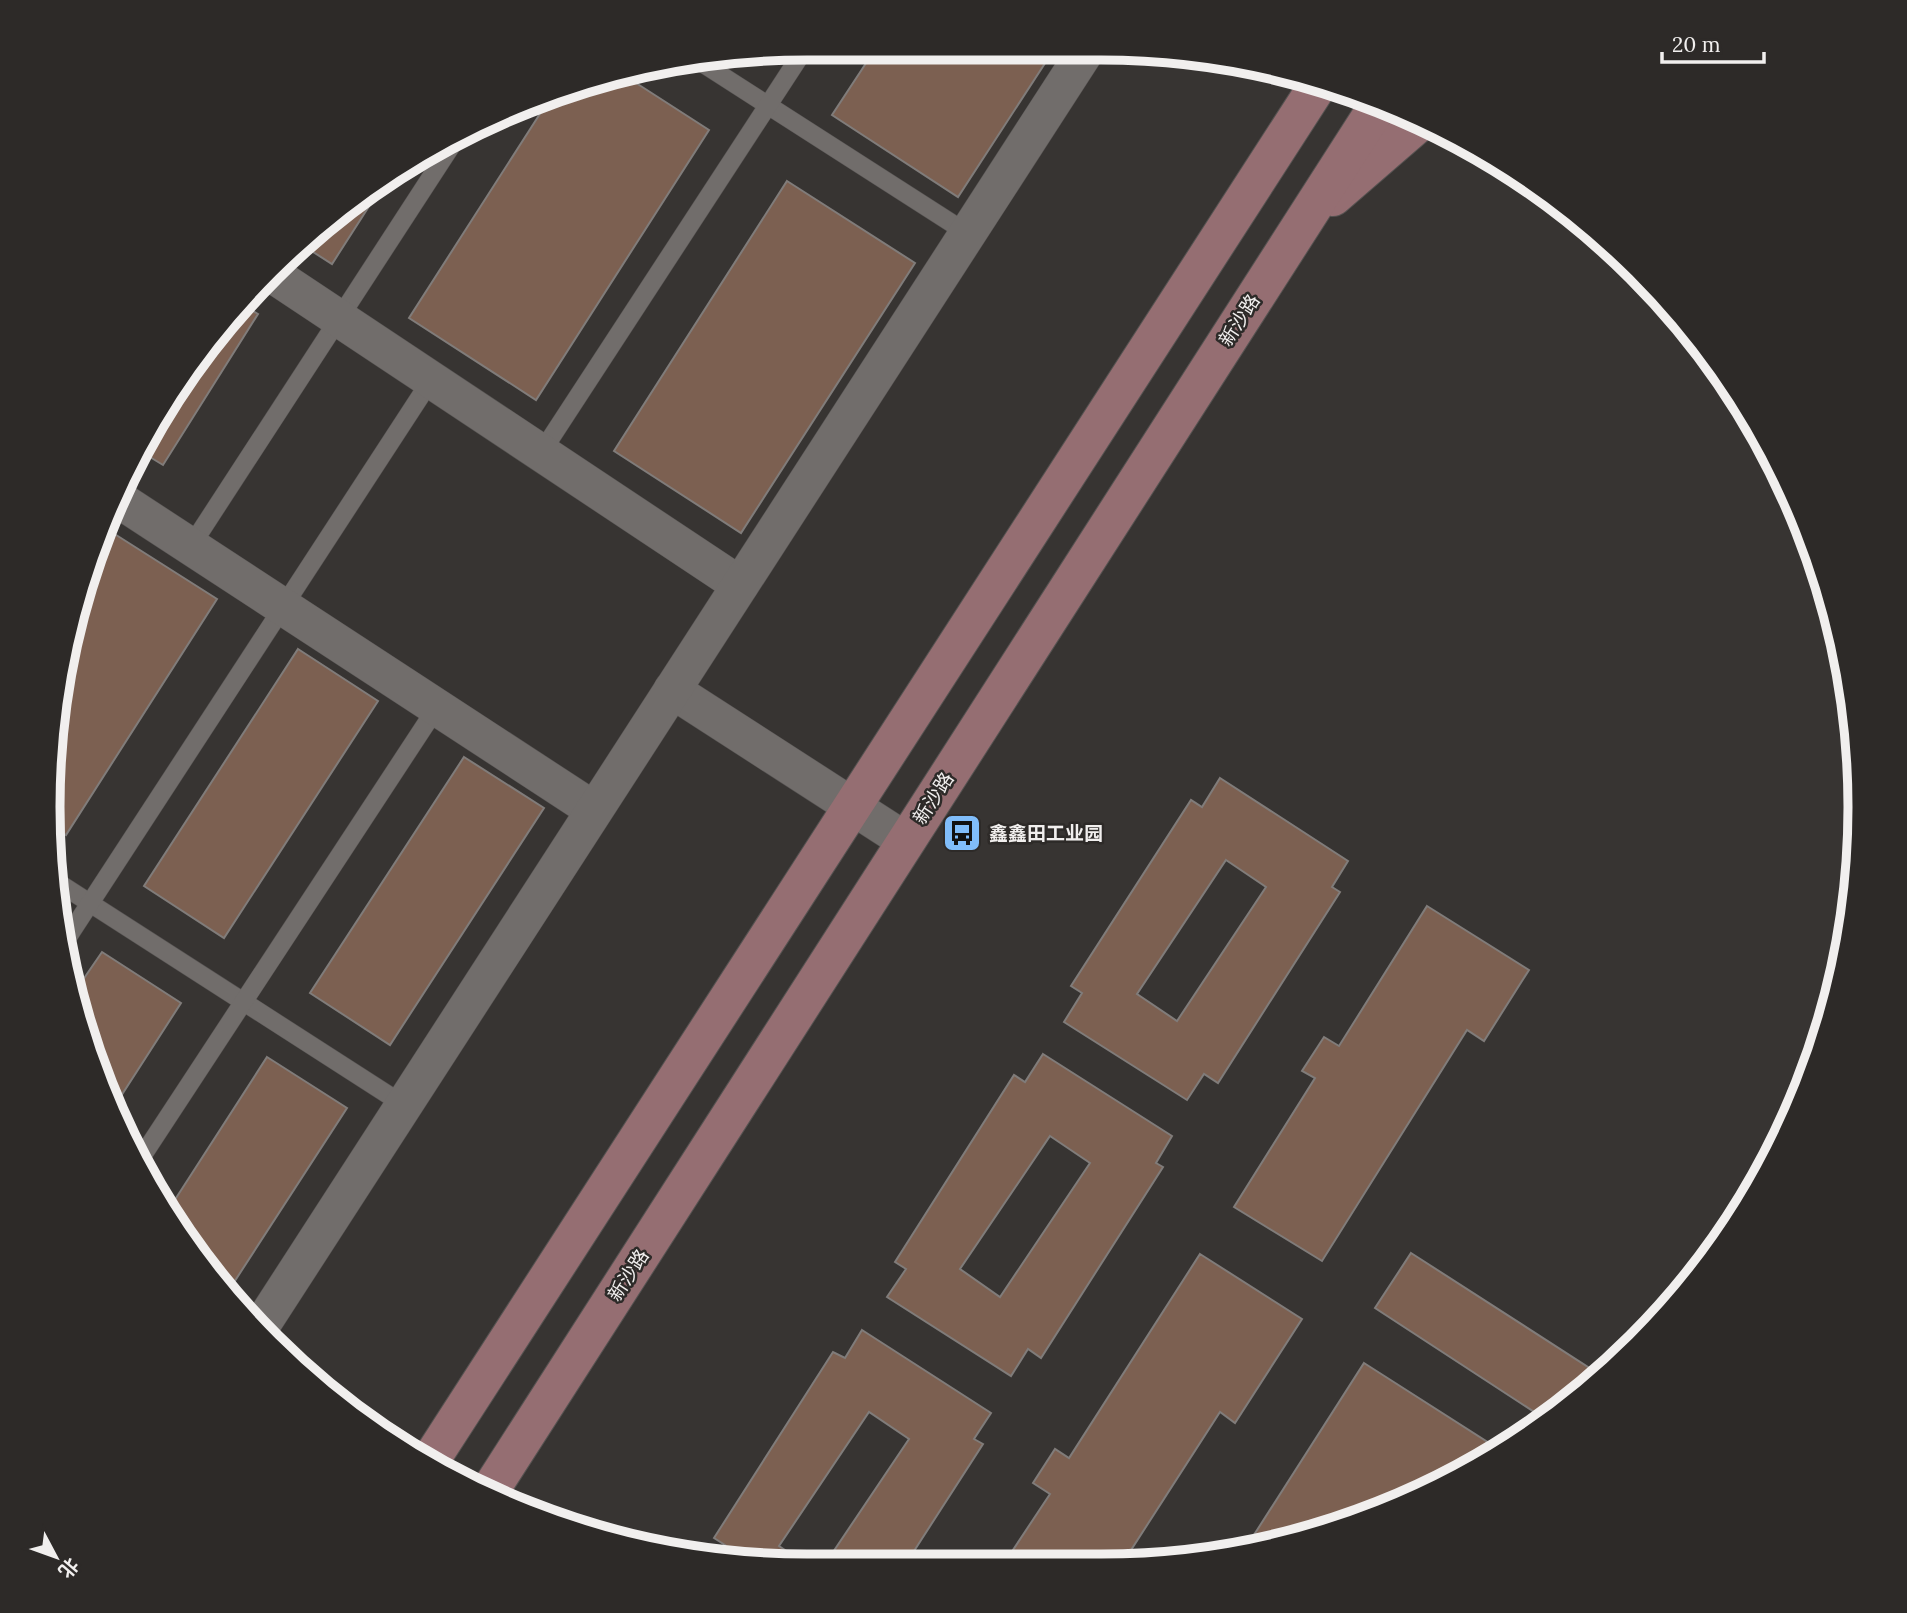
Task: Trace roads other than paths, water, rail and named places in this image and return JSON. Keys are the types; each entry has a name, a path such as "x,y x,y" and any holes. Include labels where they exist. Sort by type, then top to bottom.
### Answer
{"main road":[{"path":"435,1454 1314,91"},
{"name":"新沙路","path":"494,1484 1374,112"},
{"path":"1300,226 1412,128"}],"street":[{"path":"265,1320 1079,60"},
{"path":"278,278 740,585"},
{"path":"124,503 594,810"},
{"path":"672,690 906,841"}],"lane":[{"path":"541,453 797,60"},
{"path":"707,66 967,233"},
{"path":"191,546 447,153"},
{"path":"71,933 431,380"},
{"path":"145,1152 437,707"},
{"path":"64,887 404,1105"}],"place":[{"name":"鑫鑫田工业园","path":"962,833"}]}
